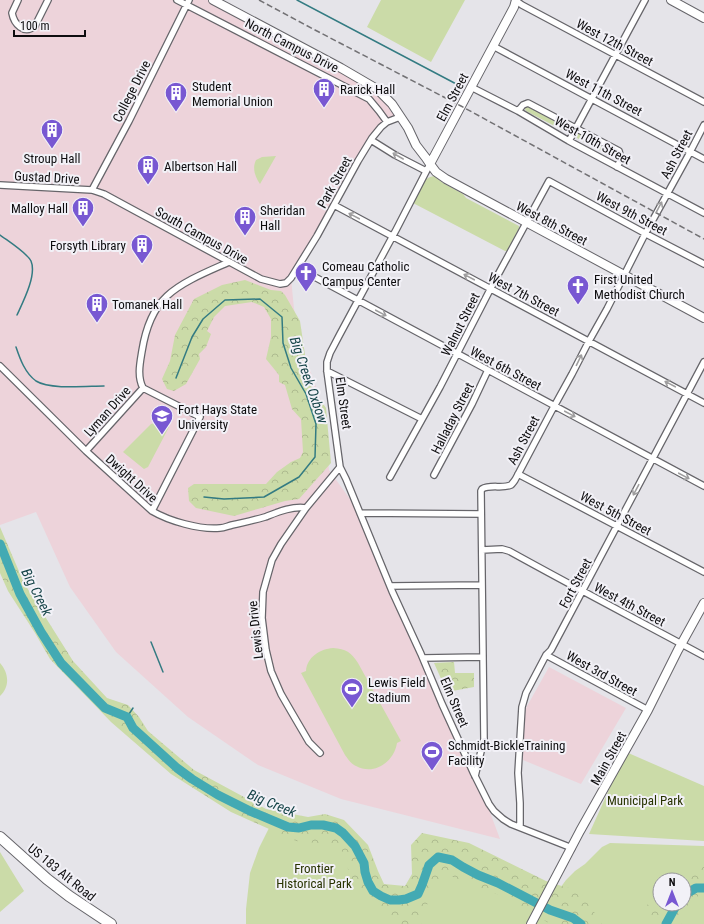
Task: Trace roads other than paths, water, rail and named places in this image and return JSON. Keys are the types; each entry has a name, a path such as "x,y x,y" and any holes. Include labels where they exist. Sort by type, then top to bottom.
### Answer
{"highway":[{"name":"US 183 Alt Road","path":"0,837 47,879 69,896 111,924"}],"main road":[{"name":"North Campus Drive","path":"213,0 341,68 377,89 392,104 408,128"},
{"name":"Elm Street","path":"428,168 514,7 516,0"},
{"path":"671,0 704,18"},
{"name":"West 8th Street","path":"408,128 416,145 426,158 428,168 526,223 704,318"},
{"name":"Main Street","path":"531,924 648,710 704,603"}],"street":[{"path":"18,0 12,15 14,20 22,29 28,30 34,26 48,0"},
{"name":"North Campus Drive","path":"177,0 187,2 369,99 387,122"},
{"name":"West 12th Street","path":"516,0 704,102"},
{"path":"569,140 645,0"},
{"name":"College Drive","path":"92,190 129,121 187,2"},
{"name":"West 11th Street","path":"493,46 704,159"},
{"name":"West 10th Street","path":"471,87 518,111 617,167 704,213"},
{"path":"518,111 523,105 528,103 619,151 621,159 617,167"},
{"name":"Park Street","path":"298,268 371,140 387,122 400,117"},
{"name":"Ash Street","path":"475,776 484,738 481,491 485,487 505,486 516,480 554,406 607,309 645,233 704,125"},
{"path":"371,140 395,155 428,168"},
{"name":"Elm Street","path":"428,168 330,353 327,362 340,467 390,586 487,801 494,811 511,824 572,848"},
{"name":"Walnut Street","path":"390,477 549,181"},
{"name":"West 9th Street","path":"549,181 704,264"},
{"name":"Gustad Drive","path":"0,185 92,190"},
{"name":"South Campus Drive","path":"92,190 104,194 261,279 280,284 286,283 298,268"},
{"name":"West 7th Street","path":"334,204 704,403"},
{"name":"Lyman Drive","path":"86,451 143,388 141,383 140,367 143,345 146,331 158,306 167,296 187,282 229,262"},
{"name":"West 6th Street","path":"298,268 704,486"},
{"name":"Fort Street","path":"520,827 518,773 522,707 526,692 546,655 551,650 704,362"},
{"name":"Dwight Drive","path":"0,366 86,451 152,511 161,516 187,525 220,528 251,521 288,509 300,507 306,508"},
{"name":"Halladay Street","path":"434,476 488,370"},
{"path":"327,371 422,419"},
{"path":"143,388 200,417 152,511"},
{"name":"Lewis Drive","path":"320,753 309,742 281,694 271,671 266,650 262,615 263,592 272,560 281,544 306,508 340,467"},
{"name":"West 5th Street","path":"518,474 704,572"},
{"path":"360,513 481,514"},
{"name":"West 4th Street","path":"482,550 502,549 509,551 582,592 704,656"},
{"path":"390,586 482,585"},
{"name":"West 3rd Street","path":"546,655 648,710"},
{"path":"423,658 482,657"}],"waterway":[{"path":"297,0 462,87"},
{"path":"0,235 26,254 31,261 31,281 17,315"},
{"name":"Big Creek Oxbow","path":"176,378 192,337 203,319 225,300 260,299 282,317 283,343 291,368 306,394 316,424 315,457 299,477 264,497 224,499 204,497"},
{"path":"16,347 26,370 32,378 42,384 59,387 104,386"},
{"name":"Big Creek","path":"0,544 20,594 41,632 61,663 105,708 127,717 133,728 177,768 192,779 218,795 250,811 288,827 299,828 311,825 323,825 336,828 355,846 364,863 368,882 373,891 390,900 406,899 418,894 429,865 438,857 452,860 478,875 498,883 550,910 573,918 581,924"},
{"path":"151,642 163,672"},
{"path":"127,717 133,708"},
{"name":"Big Creek","path":"692,890 696,888 704,888"},
{"name":"Big Creek","path":"666,924 673,912"}],"railway":[{"path":"259,0 461,106 704,239"}],"place":[{"name":"Rarick Hall","path":"324,108"},
{"name":"Student Memorial Union","path":"176,112"},
{"name":"Stroup Hall","path":"52,150"},
{"name":"Albertson Hall","path":"148,186"},
{"name":"Malloy Hall","path":"83,228"},
{"name":"Sheridan Hall","path":"245,236"},
{"name":"Forsyth Library","path":"142,264"},
{"name":"Comeau Catholic Campus Center","path":"306,292"},
{"name":"First United Methodist Church","path":"578,306"},
{"name":"Tomanek Hall","path":"97,324"},
{"name":"Fort Hays State University","path":"162,436"},
{"name":"Lewis Field Stadium","path":"352,708"},
{"name":"Schmidt-BickleTraining Facility","path":"432,772"}],"park label":[{"name":"Municipal Park","path":"645,800"},
{"name":"Frontier Historical Park","path":"314,876"}]}
